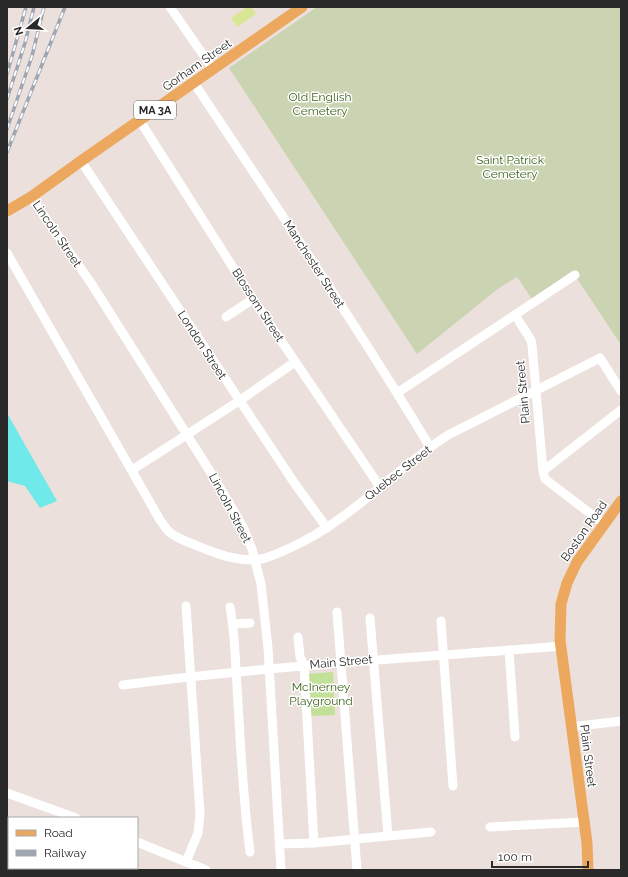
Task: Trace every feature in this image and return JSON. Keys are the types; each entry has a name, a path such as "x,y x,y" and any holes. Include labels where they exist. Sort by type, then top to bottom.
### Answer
{"main road":[{"name":"Gorham Street","path":"7,211 31,197 302,7"},
{"name":"Boston Road","path":"561,646 561,604 567,583 577,562 621,501"},
{"name":"Plain Street","path":"561,646 587,842 588,870"}],"street":[{"path":"170,7 213,69"},
{"name":"Manchester Street","path":"194,83 324,278 430,447"},
{"name":"Blossom Street","path":"140,121 253,299 380,487"},
{"name":"London Street","path":"81,161 295,484 327,528"},
{"name":"Lincoln Street","path":"31,197 91,283 188,435 235,513 252,549 259,576 268,648 281,870"},
{"name":"Quebec Street","path":"7,253 160,520 171,534 194,545 226,557 241,560 268,557 310,538 327,528 430,447 472,422 537,391 600,358 621,391"},
{"path":"397,393 575,275"},
{"path":"226,317 253,299"},
{"name":"Plain Street","path":"515,315 531,340 537,391 543,471"},
{"path":"132,470 240,401 295,362"},
{"path":"604,524 546,480 543,471 621,410"},
{"path":"186,606 200,814 198,834 186,862"},
{"path":"230,607 233,624 240,712 244,812 250,852"},
{"path":"337,612 357,870"},
{"path":"370,618 372,660 388,836"},
{"path":"441,621 453,786"},
{"path":"233,624 250,623"},
{"path":"298,637 300,657 304,665 314,843"},
{"name":"Main Street","path":"123,684 269,668 561,646"},
{"path":"509,650 515,737"},
{"path":"571,727 621,721"},
{"path":"7,793 73,817"},
{"path":"490,827 584,822"},
{"path":"279,844 314,843 431,832"},
{"path":"138,842 206,870"}],"green space":[{"path":"247,7 251,7 256,14 237,27 231,18"},
{"name":"Saint Patrick Cemetery","path":"317,7 621,7 621,345 572,271 532,299 517,277 499,288 417,354 229,68"},
{"name":"McInerney Playground","path":"333,672 335,715 309,716 307,674"}],"water":[{"path":"7,413 57,501 40,508 25,486 7,481"}],"railway":[{"path":"7,74 26,7"},
{"path":"7,99 25,43 34,7"},
{"path":"7,129 32,56 44,7"},
{"path":"7,152 65,7"}],"park label":[{"name":"Old English Cemetery","path":"320,104"}]}
